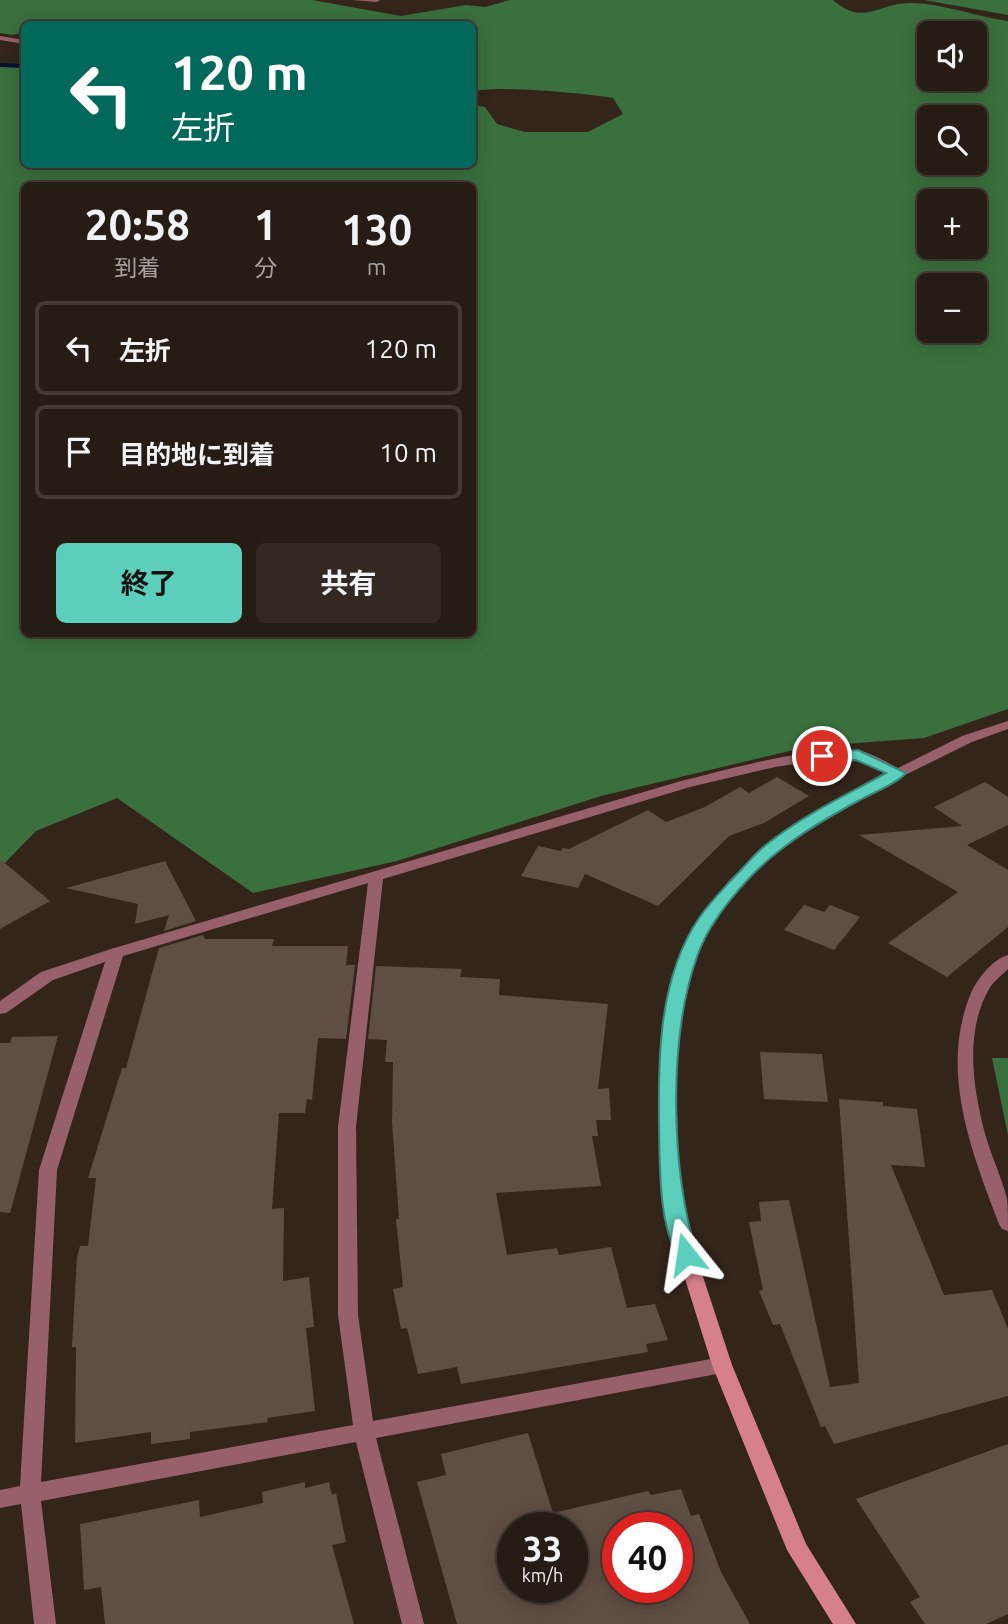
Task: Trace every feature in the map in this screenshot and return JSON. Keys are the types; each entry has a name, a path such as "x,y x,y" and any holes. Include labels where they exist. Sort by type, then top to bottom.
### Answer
{"street":[{"path":"355,0 377,0"},
{"path":"0,38 21,42"},
{"path":"845,1624 798,1550 722,1365 679,1231 670,1166 667,1061 678,994 689,954 705,921 772,848 822,814 898,773 967,739 1008,725"},
{"path":"0,1009 47,976 229,917 376,878 608,805 775,763 858,755 898,773"},
{"path":"376,878 347,1127 348,1315 365,1432 413,1624"},
{"path":"45,1624 30,1494 48,1170 117,953"},
{"path":"1008,960 983,986 969,1019 964,1063 987,1169 1008,1224"},
{"path":"0,1499 722,1365"}],"green space":[{"path":"0,0 312,0 401,16 466,5 485,7 510,0 833,0 853,12 871,12 910,3 1008,21 1008,709 924,738 806,747 601,796 397,861 253,893 117,798 36,831 0,868 0,65 21,66 21,168 476,168 476,106 485,107 497,124 525,132 588,132 623,114 613,98 519,89 476,91 476,21 21,21 21,33 12,35 0,33"},
{"path":"924,0 1008,0 1008,15"},
{"path":"992,1058 1008,1058 1008,1135"}],"building":[{"path":"777,777 809,796 764,823 729,836 658,906 585,874 578,888 521,876 538,846 561,851 563,848 569,849 648,810 666,822 705,807 740,787 749,793"},
{"path":"985,782 1008,797 1008,825 967,845 1008,870 1008,927 947,977 888,943 958,892 859,835 962,826 934,807"},
{"path":"0,859 50,901 0,929"},
{"path":"165,861 196,921 164,931 169,915 135,924 138,904 66,888"},
{"path":"804,905 824,912 830,905 860,917 834,950 784,930"},
{"path":"203,935 205,939 274,939 272,946 348,946 346,965 355,965 346,1039 318,1038 312,1100 307,1099 305,1113 279,1113 272,1209 284,1208 283,1281 309,1277 314,1327 306,1328 315,1411 267,1418 268,1422 190,1432 190,1439 151,1444 151,1432 75,1443 76,1347 72,1347 77,1257 80,1246 88,1246 96,1178 88,1178 122,1068 126,1068 159,948"},
{"path":"376,966 462,969 460,977 500,979 499,995 608,1004 598,1089 609,1088 611,1120 596,1120 598,1136 592,1136 601,1186 496,1193 507,1255 557,1248 559,1255 611,1247 627,1308 655,1304 668,1340 646,1344 648,1352 461,1384 457,1367 418,1374 407,1328 401,1329 393,1289 403,1287 396,1219 399,1219 392,1122 393,1062 385,1062 387,1040 368,1039"},
{"path":"58,1036 10,1213 0,1212 0,1043 10,1043 12,1037"},
{"path":"760,1052 822,1054 828,1102 764,1099"},
{"path":"839,1099 883,1102 883,1106 917,1109 925,1167 891,1165 944,1295 992,1290 1008,1329 1008,1396 834,1444 825,1426 821,1427 780,1324 773,1325 759,1291 763,1290 749,1222 761,1221 759,1202 789,1200 830,1387 859,1383"},
{"path":"528,1433 553,1512 497,1512 497,1603 588,1603 588,1512 557,1512 648,1491 651,1495 681,1489 690,1512 602,1512 602,1603 693,1603 693,1516 699,1514 721,1572 750,1624 457,1624 417,1482 446,1475 441,1454"},
{"path":"1008,1444 1008,1614 986,1624 925,1624 910,1602 920,1597 856,1499"},
{"path":"305,1482 305,1488 329,1482 332,1495 336,1493 346,1542 332,1545 354,1624 105,1624 101,1587 84,1590 80,1524 199,1500 200,1517 263,1503 262,1492"}],"waterway":[{"path":"0,65 21,66"}],"route":[{"path":"686,1254 679,1231 670,1166 667,1061 678,994 689,954 705,921 734,884 772,848 822,814 898,773 858,755 822,756"}]}
